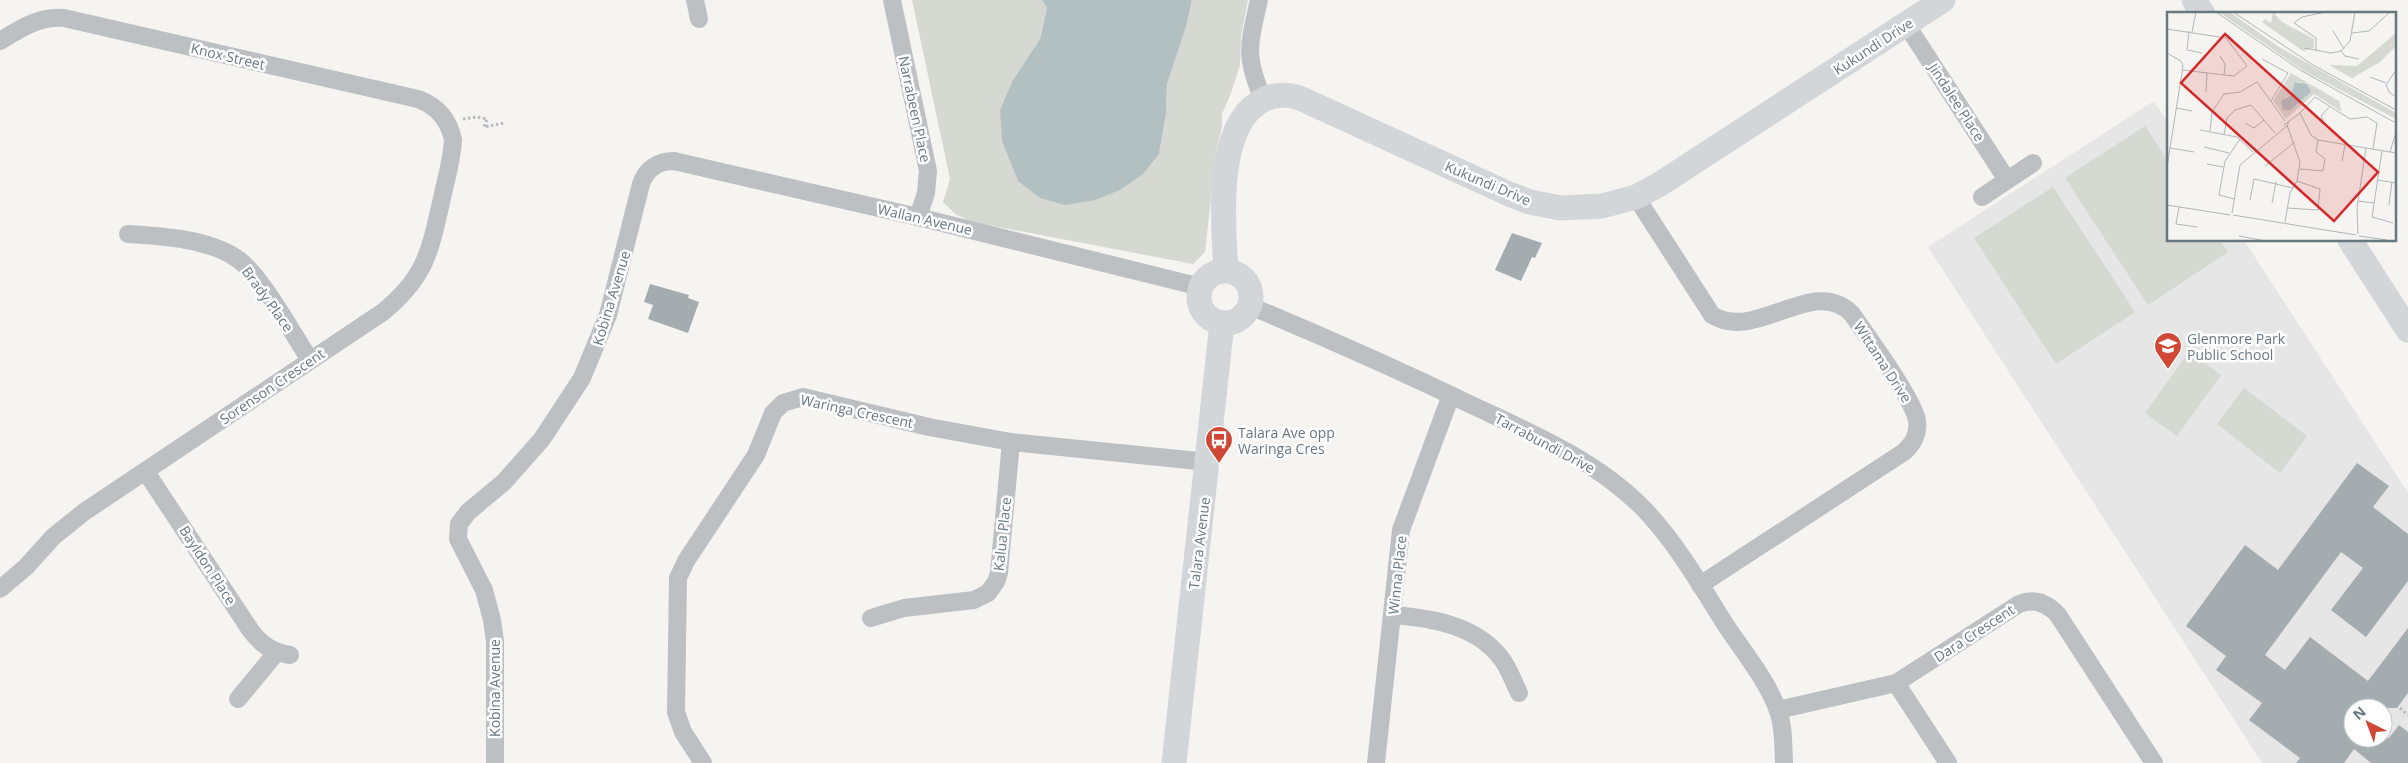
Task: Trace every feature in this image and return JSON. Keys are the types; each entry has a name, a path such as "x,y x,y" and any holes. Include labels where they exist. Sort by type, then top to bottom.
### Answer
{"street":[{"path":"695,0 699,19"},
{"name":"Narrabeen Place","path":"892,0 928,172 926,193 918,217"},
{"path":"1226,270 1223,202 1232,141 1240,119 1263,99 1251,68 1249,53 1259,0"},
{"name":"Kukundi Drive","path":"1263,99 1286,95 1302,99 1530,202 1560,208 1589,207 1617,203 1636,197 1688,167 1943,0"},
{"path":"2194,0 2202,12"},
{"name":"Knox Street","path":"0,41 34,21 64,18 418,99 435,107 449,126"},
{"name":"Jindalee Place","path":"1906,24 2008,180"},
{"name":"Sorenson Crescent","path":"0,590 26,567 63,528 84,512 383,312 403,295 417,277 430,250 453,150 453,140 449,126"},
{"name":"Wallan Avenue","path":"649,169 662,162 674,161 918,217 1201,287"},
{"path":"1982,197 2033,164"},
{"name":"Kobina Avenue","path":"495,763 495,641 492,620 481,584 458,539 459,524 468,512 504,482 542,439 582,378 606,322 641,184 649,169"},
{"name":"Wittama Drive","path":"1636,197 1712,315 1719,320 1736,323 1818,301 1840,304 1852,314 1912,404 1918,422 1915,437 1904,452 1700,585"},
{"name":"Brady Place","path":"128,234 164,236 210,246 239,260 254,274 310,360"},
{"path":"2351,241 2408,330"},
{"path":"1226,270 1234,272 1248,282 1251,290 1250,306 1239,319 1222,323 1208,316 1203,310 1200,303 1201,287 1211,274 1226,270"},
{"name":"Tarrabundi Drive","path":"1250,306 1451,395 1547,441 1610,480 1653,519 1700,585 1778,710 1784,763"},
{"name":"Talara Avenue","path":"1174,763 1222,323"},
{"name":"Winna Place","path":"1376,763 1403,524 1451,395"},
{"name":"Waringa Crescent","path":"703,763 683,732 676,712 678,578 686,561 756,455 770,420 778,406 790,400 803,397 929,427 1010,442 1208,462"},
{"name":"Kalua Place","path":"871,618 904,608 974,600 992,588 999,573 1010,442"},
{"name":"Bayldon Place","path":"146,472 250,630 260,643 283,654 238,699"},
{"name":"Dara Crescent","path":"1778,710 1896,683 2018,604 2025,602 2041,603 2058,615 2154,763"},
{"path":"1393,615 1439,621 1466,631 1486,643 1505,663 1519,693"},
{"path":"1896,683 1944,762"}],"path":[{"path":"449,126 468,117 487,119 484,127 504,123"},
{"path":"2400,708 2408,715"}],"shaded area":[{"path":"912,0 1042,0 1047,8 1040,39 1013,80 1159,154 1166,114 1167,84 1186,27 1192,0 1248,0 1241,36 1240,65 1222,114 1222,127 1216,153 1205,252 1193,264 972,222 955,214 943,202 950,179"},
{"path":"1042,0 1192,0 1186,27 1167,84 1166,114 1159,154 1143,174 1120,190 1095,200 1065,205 1040,198 1018,181 1002,141 1000,110 1013,80 1040,39 1047,8"},
{"name":"Glenmore Park Public School","path":"2154,101 2167,121 2167,241 2245,241 2408,493 2408,763 2262,763 1928,247"},
{"path":"2145,126 2167,159 2167,241 2221,241 2228,252 2148,305 2065,178"},
{"path":"2053,187 2135,312 2056,364 1974,238"},
{"path":"2189,352 2221,375 2177,436 2145,413"},
{"path":"2244,388 2307,436 2280,473 2217,424"}],"building":[{"path":"1512,233 1542,243 1535,258 1532,257 1521,281 1495,270"},
{"path":"650,284 689,295 688,298 699,302 688,333 648,319 653,305 644,302"},
{"path":"2357,463 2389,486 2373,507 2408,534 2408,581 2366,637 2331,610 2363,568 2341,552 2265,655 2285,670 2310,637 2368,681 2408,628 2408,693 2397,708 2393,708 2393,698 2343,698 2343,748 2393,748 2393,733 2399,725 2408,732 2408,763 2371,763 2354,749 2344,763 2296,763 2300,758 2249,720 2262,703 2216,670 2226,656 2186,626 2245,545 2278,570"}],"place":[{"name":"Glenmore Park Public School","path":"2168,370"},
{"name":"Talara Ave opp Waringa Cres","path":"1219,464"}]}
